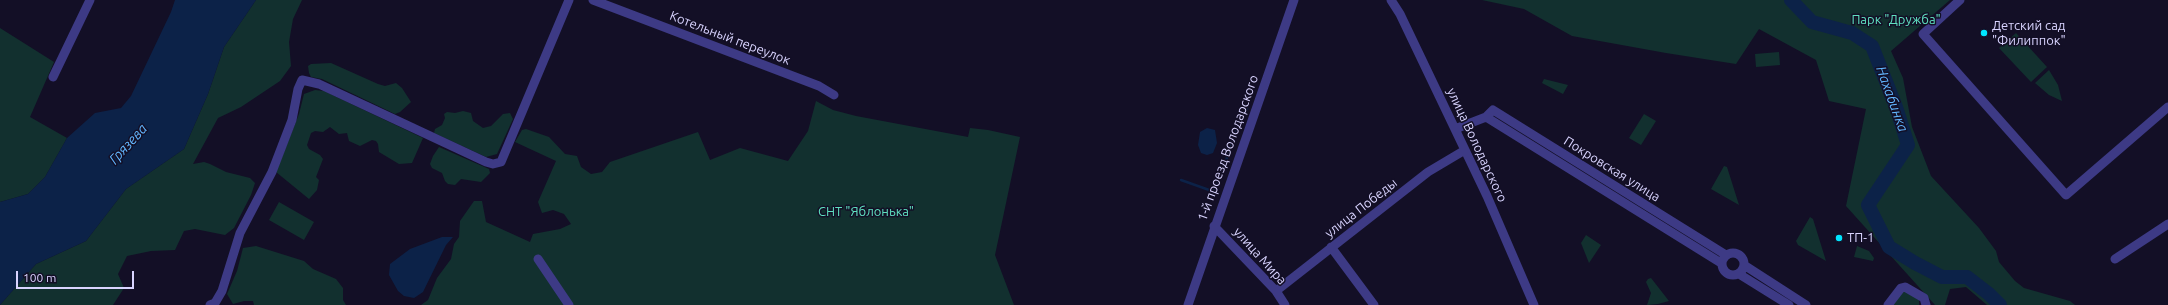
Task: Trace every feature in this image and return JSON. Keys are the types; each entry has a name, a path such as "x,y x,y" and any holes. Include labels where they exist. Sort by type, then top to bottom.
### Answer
{"street":[{"path":"53,77 90,0"},
{"path":"210,305 215,303 222,291 240,233 272,172 292,120 298,88 302,80 319,84 486,162 493,164 501,162 569,0"},
{"name":"Котельный переулок","path":"593,0 819,86 834,96"},
{"name":"1-й проезд Володарского","path":"1188,305 1214,226 1294,0"},
{"name":"улица Володарского","path":"1390,0 1400,14 1465,150 1519,266 1534,305"},
{"path":"1960,0 1923,34 2066,195 2168,107"},
{"name":"Покровская улица","path":"1455,129 1486,117 1493,110 1723,259"},
{"name":"Покровская улица","path":"1486,117 1723,259"},
{"name":"улица Победы","path":"1276,291 1428,172 1465,150"},
{"path":"2115,259 2168,224"},
{"name":"улица Мира","path":"1214,226 1276,291 1285,305"},
{"path":"1331,247 1374,305"},
{"name":"Покровская улица","path":"1723,259 1730,253 1738,254 1744,261 1744,265 1806,305"},
{"path":"538,259 569,305"},
{"name":"Покровская улица","path":"1723,259 1724,271 1727,274 1739,274 1789,305"},
{"path":"1739,274 1744,265"},
{"path":"1888,305 1901,288 1905,287 1924,298 1926,305"}],"green space":[{"path":"256,0 302,0 293,19 289,42 291,66 280,81 241,107 218,118 193,164 204,162 226,172 250,178 255,183 251,195 234,228 225,235 195,229 184,231 175,250 151,251 127,256 118,274 124,288 113,305 0,305 36,264 86,241 126,189 184,149 208,94 224,47"},
{"name":"Парк \"Дружба\"","path":"1482,0 1950,0 1891,51 1903,78 1912,127 1931,176 1979,228 1996,251 1999,262 2015,281 2024,288 2070,301 2075,305 1987,305 1966,287 1950,289 1945,305 1935,305 1846,206 1866,109 1829,101 1816,60 1759,29 1736,64 1572,36 1524,9"},
{"path":"0,28 54,62 30,117 67,138 45,177 28,194 0,202"},
{"path":"2016,33 2047,67 2031,82 1999,48"},
{"path":"1779,52 1780,65 1756,67 1755,54"},
{"path":"331,63 378,84 385,86 396,83 402,88 411,102 400,112 395,114 322,79 311,77 308,66 311,64"},
{"path":"2049,70 2058,85 2062,101 2049,95 2035,83"},
{"path":"1544,79 1568,85 1563,94 1542,83"},
{"path":"315,90 324,91 423,138 412,163 399,164 379,152 376,141 372,140 360,146 349,141 347,133 339,134 330,127 323,132 315,131 311,133 307,145 309,149 320,155 323,159 316,177 319,180 317,190 309,199 276,172 299,114 304,94"},
{"name":"СНТ \"Яблонька\"","path":"816,101 833,110 856,116 968,137 970,128 988,130 1020,137 995,255 1014,305 421,305 428,300 437,278 451,259 454,244 459,237 460,221 474,201 482,201 486,222 530,242 533,234 560,229 571,224 564,214 553,210 542,213 538,202 556,161 515,142 522,130 526,129 549,137 565,154 577,156 581,167 591,174 602,172 610,162 698,132 710,160 740,148 788,161 808,131"},
{"path":"463,111 471,113 473,121 483,128 491,126 503,114 510,113 513,119 497,154 486,157 434,133 435,129 442,125 445,118 444,114 447,112 455,113"},
{"path":"1644,114 1656,121 1641,145 1629,138"},
{"path":"439,147 489,169 490,173 481,182 461,179 455,185 448,184 442,173 432,168 430,164"},
{"path":"1724,166 1727,167 1739,205 1711,189"},
{"path":"279,202 314,222 304,240 269,220"},
{"path":"1810,217 1813,219 1826,261 1798,245 1796,241"},
{"path":"1586,235 1601,245 1589,263 1581,243"},
{"path":"256,246 304,261 313,269 336,279 343,288 343,300 346,305 254,305 253,301 244,301 233,304 227,294 237,271 243,248"},
{"path":"1857,246 1869,251 1874,258 1873,261 1854,257"},
{"path":"1651,278 1669,301 1647,305 1651,293 1646,282"},
{"path":"1908,290 1919,300 1919,305 1890,305 1900,292"}],"water":[{"name":"Грязева","path":"175,0 256,0 224,47 208,94 184,149 126,189 86,241 36,264 0,305 0,202 28,194 45,177 67,138 95,113 121,108 131,96 171,12"},
{"path":"1207,128 1215,130 1217,143 1213,153 1207,155 1201,153 1198,145 1200,132"},
{"path":"442,237 453,237 446,245 423,292 414,298 404,296 398,291 389,275 390,264 410,249"}],"waterway":[{"name":"Нахабинка","path":"1791,0 1812,22 1852,33 1872,46 1896,107 1908,145 1868,205 1889,247 1942,277 1967,277 1989,294 2000,305"},
{"path":"1222,172 1242,115 1247,109"},
{"path":"1181,180 1212,191 1216,188 1218,182"}],"place":[{"name":"Детский сад \"Филиппок\"","path":"1984,33"},
{"name":"ТП-1","path":"1839,238"}]}
